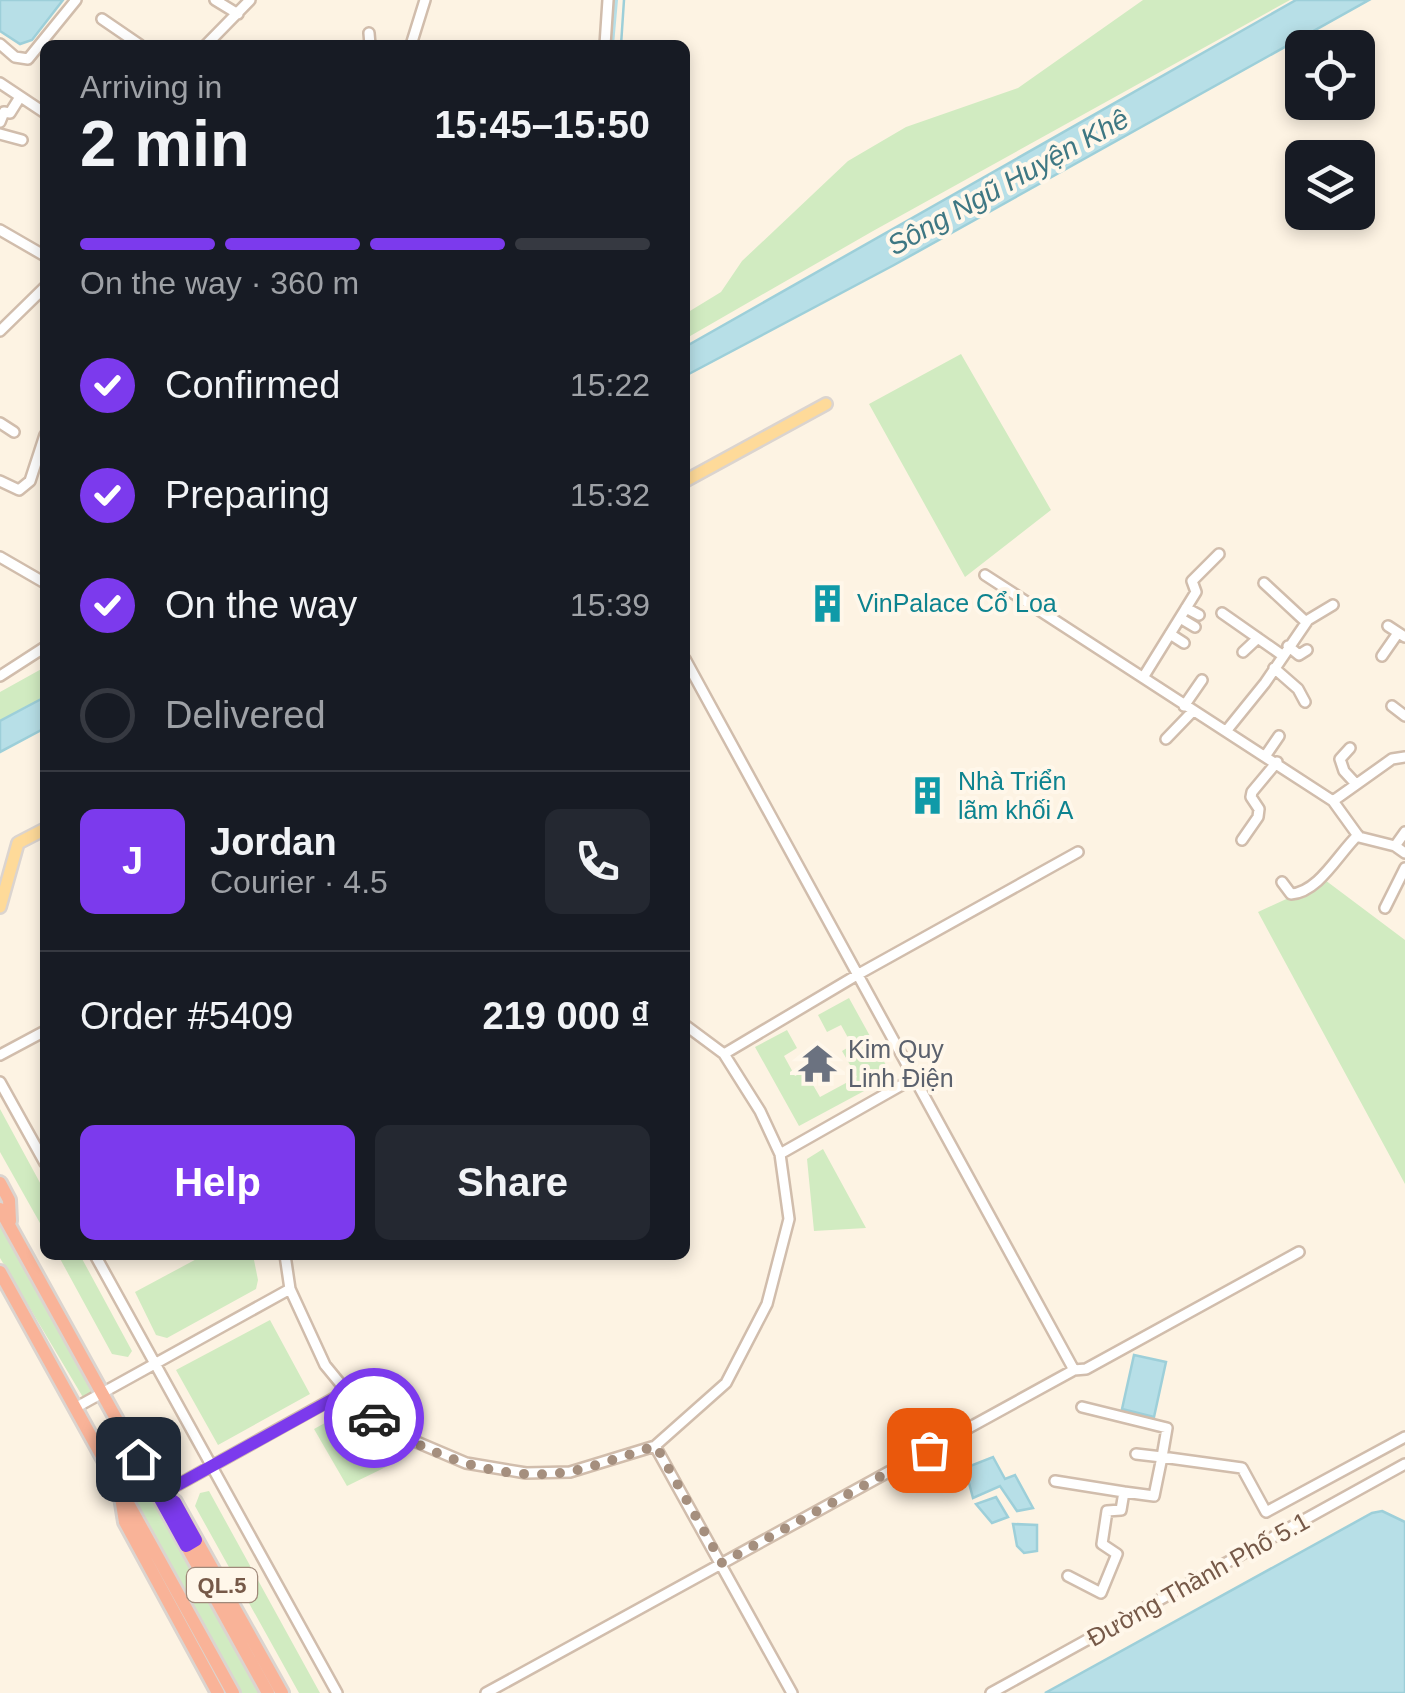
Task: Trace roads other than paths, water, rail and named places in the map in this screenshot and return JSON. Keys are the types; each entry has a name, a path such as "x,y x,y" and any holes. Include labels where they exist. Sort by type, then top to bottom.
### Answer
{"highway":[{"name":"QL.5","path":"0,1183 9,1200 11,1228"},
{"name":"QL.5","path":"0,1209 102,1393 282,1693"},
{"name":"QL.5","path":"0,1272 118,1485 218,1693"},
{"name":"QL.5","path":"191,1543 268,1693"},
{"name":"QL.5","path":"150,1556 232,1693"}],"main road":[{"path":"690,478 826,404"},
{"path":"0,906 18,843 40,831"}],"street":[{"path":"43,40 76,0"},
{"path":"216,0 238,14"},
{"path":"211,40 250,0"},
{"path":"413,40 425,0"},
{"path":"605,40 608,0"},
{"path":"102,19 133,40"},
{"path":"369,33 370,40"},
{"path":"0,44 16,57 28,59 40,44"},
{"path":"0,83 40,110"},
{"path":"0,122 20,96"},
{"path":"0,134 22,140"},
{"path":"0,230 40,253"},
{"path":"0,331 40,292"},
{"path":"0,423 14,432"},
{"path":"0,482 18,490 30,481 40,450"},
{"path":"1144,676 1197,590 1192,581 1219,554"},
{"path":"0,557 40,580"},
{"path":"986,576 1333,801 1358,836 1395,846 1405,853"},
{"path":"1264,583 1306,622"},
{"path":"1227,730 1306,622 1333,605"},
{"path":"1222,612 1258,638 1302,655 1307,650"},
{"path":"1183,613 1197,621"},
{"path":"1382,656 1402,635 1388,626"},
{"path":"1170,634 1184,643"},
{"path":"1244,652 1258,638"},
{"path":"0,676 40,649"},
{"path":"1274,668 1298,689 1305,702"},
{"path":"690,677 1074,1370"},
{"path":"1166,739 1202,680"},
{"path":"1392,706 1405,716"},
{"path":"1266,755 1279,736"},
{"path":"1350,748 1340,764 1356,784"},
{"path":"1333,801 1392,758 1405,757"},
{"path":"1242,840 1259,814 1252,792 1276,762"},
{"path":"1395,846 1405,832"},
{"path":"1282,882 1292,894 1301,892 1328,871 1358,836"},
{"path":"724,1054 1078,852"},
{"path":"1384,908 1405,868"},
{"path":"286,1260 290,1288 313,1342 362,1410 393,1432 466,1463 508,1471 570,1472 656,1446 726,1383 767,1304 789,1219 780,1154 760,1111 724,1054 690,1029"},
{"path":"0,1055 40,1034"},
{"path":"780,1154 914,1078"},
{"path":"0,1082 40,1155"},
{"path":"486,1693 1074,1370 1086,1369 1300,1252"},
{"path":"99,1260 336,1693"},
{"path":"76,1408 290,1288"},
{"path":"158,1489 212,1466 346,1392"},
{"path":"1055,1481 1154,1496 1166,1428 1082,1407"},
{"path":"1136,1454 1242,1468 1266,1512 1405,1436"},
{"path":"656,1446 792,1693"},
{"name":"Đường Thành Phố 5.1","path":"991,1693 1405,1464"},
{"path":"1068,1576 1100,1593 1117,1554 1102,1544 1107,1511 1121,1510 1124,1492"}],"water":[{"path":"0,0 63,0 32,40 20,44 0,31"},
{"name":"Sông Ngũ Huyện Khê","path":"1296,0 1369,0 1315,30 1285,30 1285,47 894,265 690,373 690,344"},
{"path":"40,700 40,731 0,752 0,721"},
{"path":"1134,1355 1166,1362 1154,1417 1122,1409"},
{"path":"993,1457 1005,1479 1015,1475 1033,1508 1017,1511 1000,1486 973,1498 965,1468"},
{"path":"996,1497 1008,1517 992,1523 976,1504"},
{"path":"1382,1511 1405,1522 1405,1693 1045,1693 1372,1513"},
{"path":"1013,1524 1037,1525 1037,1551 1024,1553 1017,1546"}],"waterway":[{"path":"610,40 614,0"},
{"path":"621,40 624,0"}],"place":[{"name":"VinPalace Cổ Loa","path":"827,603"},
{"name":"Nhà Triển lãm khối A","path":"928,795"},
{"name":"Kim Quy Linh Điện","path":"818,1063"}]}
